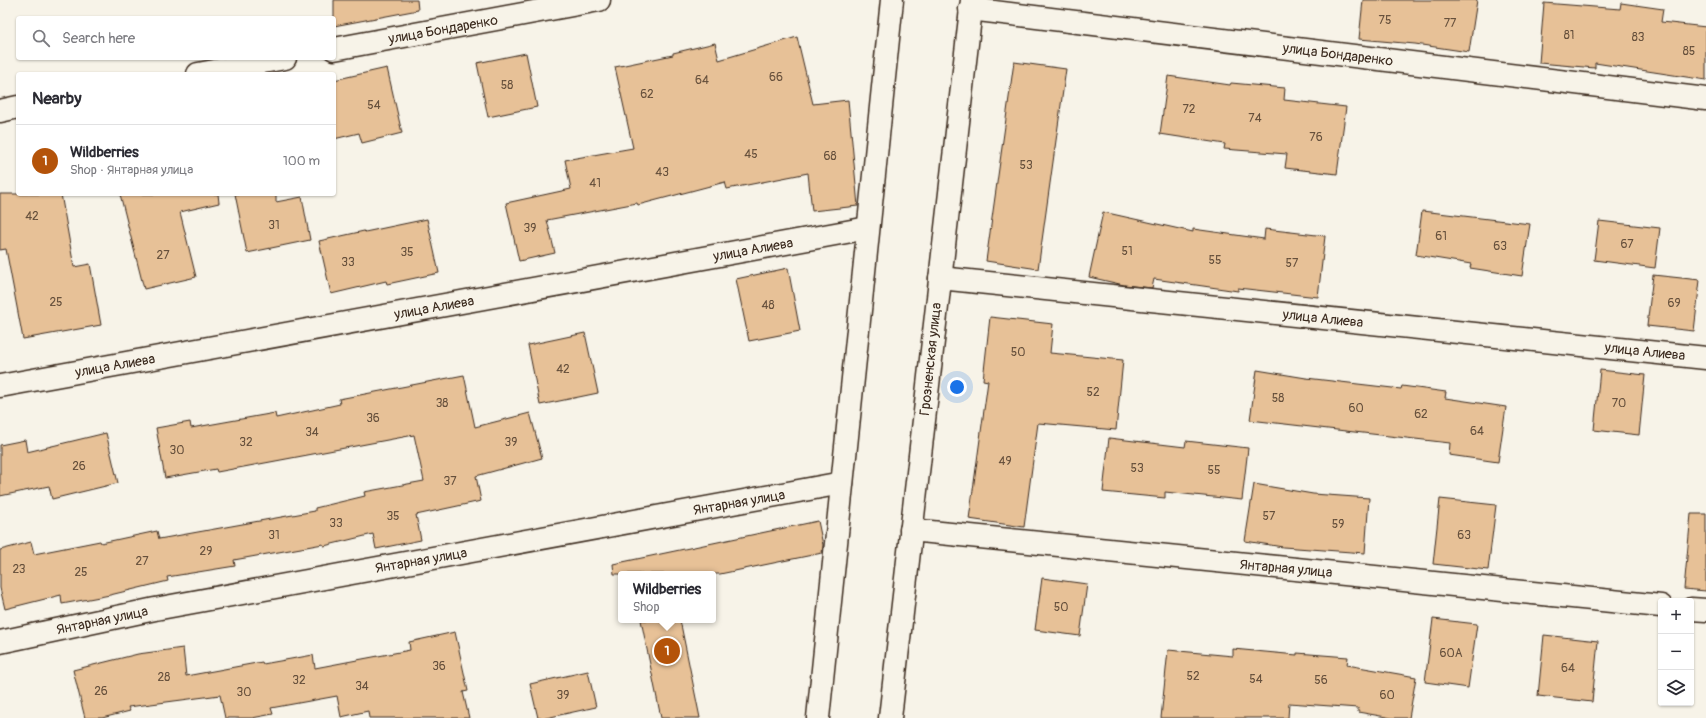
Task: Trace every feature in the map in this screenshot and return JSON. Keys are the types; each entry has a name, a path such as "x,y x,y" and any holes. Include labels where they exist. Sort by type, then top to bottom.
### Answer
{"street":[{"name":"улица Бондаренко","path":"336,49 599,0"},
{"path":"818,718 892,0"},
{"name":"улица Бондаренко","path":"971,5 1706,99"},
{"name":"Грозненская улица","path":"890,718 971,5"},
{"path":"209,72 274,60"},
{"path":"0,111 16,107"},
{"name":"улица Алиева","path":"0,386 868,228"},
{"name":"улица Алиева","path":"940,278 1706,358"},
{"name":"Янтарная улица","path":"0,642 155,609 842,483"},
{"name":"Янтарная улица","path":"911,530 1658,606"},
{"path":"1694,609 1706,610"}],"building":[{"path":"334,0 417,0 418,10 336,26 336,16 334,16"},
{"path":"1363,0 1477,0 1469,52 1415,44 1359,39"},
{"path":"1544,3 1620,9 1621,3 1663,9 1661,22 1706,27 1706,80 1595,63 1595,68 1539,63"},
{"path":"797,37 813,104 848,100 858,206 812,211 808,173 727,189 725,182 638,205 637,203 547,220 555,253 519,261 506,203 571,189 565,160 633,148 615,67 673,55 673,53 715,43 719,60"},
{"path":"526,53 537,107 488,117 477,63"},
{"path":"1014,62 1066,69 1038,269 986,261"},
{"path":"387,68 402,133 362,143 359,133 336,139 336,80"},
{"path":"1168,76 1230,85 1231,83 1285,88 1284,100 1346,107 1337,174 1285,168 1287,154 1224,149 1225,144 1160,134"},
{"path":"0,194 16,194 16,196 61,196 74,267 90,264 101,325 23,339 6,249 0,250"},
{"path":"121,196 218,196 219,203 180,212 196,277 144,289"},
{"path":"235,196 276,196 276,202 302,197 310,240 247,253"},
{"path":"1422,211 1530,224 1522,276 1470,268 1471,264 1416,255"},
{"path":"1103,212 1193,232 1193,229 1264,239 1265,229 1325,236 1318,297 1238,288 1238,291 1154,279 1152,288 1124,285 1089,277"},
{"path":"427,219 439,273 387,284 386,281 331,294 319,241"},
{"path":"1599,221 1660,228 1655,268 1594,260"},
{"path":"788,268 800,331 749,341 736,279"},
{"path":"1653,275 1700,280 1694,331 1647,326"},
{"path":"990,317 1053,324 1050,353 1123,360 1116,430 1038,423 1024,527 969,519 988,381 983,380"},
{"path":"585,333 598,393 540,405 528,345"},
{"path":"1257,370 1306,378 1401,389 1402,386 1446,392 1445,398 1506,407 1498,462 1449,455 1450,443 1250,420"},
{"path":"1600,370 1645,375 1639,435 1594,430"},
{"path":"464,375 475,427 530,413 542,458 476,476 481,501 416,515 421,540 376,549 373,534 324,546 323,544 234,560 235,566 167,577 168,581 110,595 62,604 61,595 5,609 0,588 0,550 31,542 34,554 100,541 101,543 157,531 159,539 315,511 315,508 365,496 364,492 424,481 414,435 217,472 216,469 165,478 156,428 190,422 191,428 275,413 276,418 340,404 339,399"},
{"path":"106,433 118,483 52,499 49,486 0,496 0,445 25,440 27,452"},
{"path":"1109,438 1185,447 1186,441 1248,448 1242,500 1165,492 1165,498 1103,492"},
{"path":"1254,484 1313,494 1369,498 1365,553 1283,547 1245,541"},
{"path":"1440,499 1496,505 1488,570 1433,564"},
{"path":"1691,514 1706,514 1706,591 1684,589"},
{"path":"818,521 823,545 822,553 720,574 716,574 716,571 618,571 618,574 614,574 613,564"},
{"path":"1042,578 1087,584 1080,636 1035,630"},
{"path":"1433,619 1477,624 1468,688 1425,682"},
{"path":"642,623 681,623 700,718 661,718"},
{"path":"455,632 468,691 463,692 469,718 369,718 368,711 341,717 337,696 271,708 273,714 252,718 225,718 220,695 128,707 130,711 102,718 85,718 73,670 138,654 183,648 186,676 262,662 263,664 313,655 315,668 410,650 409,642"},
{"path":"1544,635 1598,641 1592,702 1538,696"},
{"path":"1233,649 1297,655 1297,653 1348,657 1347,665 1416,677 1409,718 1392,718 1358,712 1358,708 1289,703 1288,718 1161,718 1168,650 1233,656"},
{"path":"588,671 596,707 546,718 538,718 530,684"}],"place":[{"name":"Wildberries","path":"667,651"}]}
